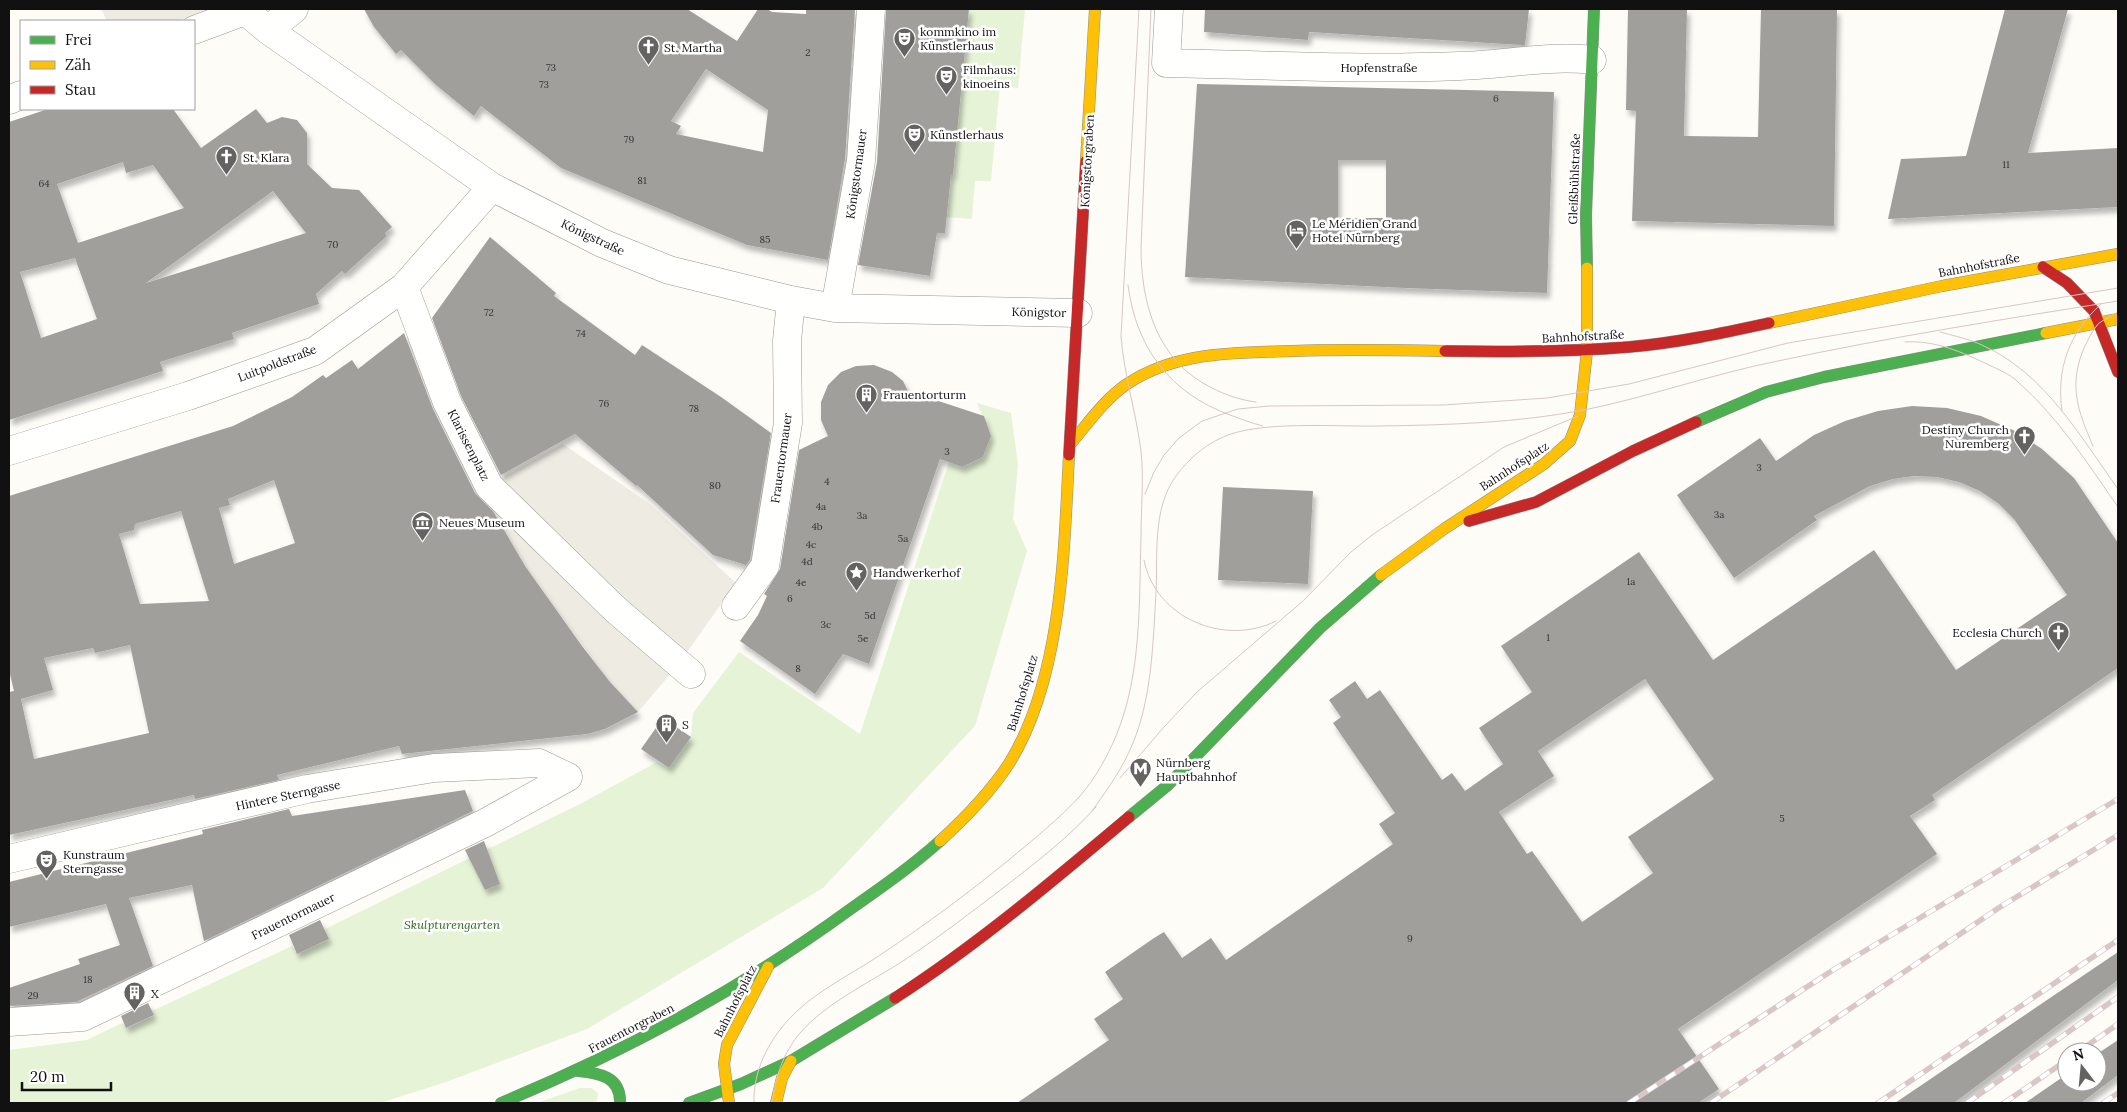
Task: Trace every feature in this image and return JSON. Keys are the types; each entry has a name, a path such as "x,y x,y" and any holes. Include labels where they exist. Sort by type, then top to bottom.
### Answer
{"main road":[{"name":"Königstorgraben","path":"1078,313 1095,9"},
{"name":"Gleißbühlstraße","path":"1587,351 1586,215 1594,9"},
{"name":"Bahnhofstraße","path":"1072,442 1105,402 1127,384 1144,374 1176,361 1206,354 1374,348 1538,352 1587,351 1669,342 1723,333 1874,299 2118,254"},
{"path":"2043,267 2080,294 2094,311 2118,372"},
{"name":"Bahnhofsplatz","path":"728,1103 724,1064 727,1045 768,967 838,920 932,849 977,806 1005,770 1025,735 1031,719 1048,650 1062,570 1072,442 1078,313"},
{"path":"2099,323 2118,319"},
{"name":"Bahnhofsplatz","path":"1444,529 1536,502 1588,474 1729,407 1785,386 2099,323"},
{"name":"Bahnhofsplatz","path":"791,1061 855,1024 940,969 1065,870 1168,785 1320,628 1374,581 1444,529 1544,464 1570,441 1580,415 1587,351"},
{"name":"Frauentorgraben","path":"501,1103 578,1071 687,1014 768,967"},
{"path":"689,1103 726,1090 791,1061"},
{"path":"776,1103 782,1078 791,1061"},
{"path":"578,1071 599,1073 610,1078 619,1092 620,1103"}],"street":[{"path":"268,30 294,9"},
{"name":"Königstormauer","path":"835,308 861,161 871,9"},
{"name":"Hopfenstraße","path":"1169,9 1166,64 1404,67 1459,66 1548,58 1592,60"},
{"path":"195,30 244,10"},
{"name":"Königstraße","path":"244,10 268,30 492,187 602,243 669,270 791,300 835,308 1000,312"},
{"name":"Luitpoldstraße","path":"9,451 188,396 315,351 404,287 492,187"},
{"name":"Klarissenplatz","path":"404,287 447,402 489,486 616,610 691,674"},
{"name":"Frauentormauer","path":"736,606 765,566 788,423 787,341 791,300"},
{"name":"Königstor","path":"1000,312 1078,313"},
{"name":"Hintere Sterngasse","path":"9,860 307,790 434,768 539,762 568,777"},
{"name":"Frauentormauer","path":"9,1022 83,1016 476,827 568,777"}],"green space":[{"path":"969,9 1025,9 1018,88 1000,85 991,181 975,181 972,219 946,217 951,175 953,175"},
{"name":"Skulpturengarten","path":"977,403 1011,413 1018,465 1013,519 1027,551 975,726 823,888 587,1029 446,1082 380,1103 9,1103 9,1050 87,1040 122,1023 127,1028 153,1016 152,1011 292,946 298,953 328,940 325,929 582,803 657,762 669,768 691,737 693,713 739,652 860,734 949,462 962,467 983,457 991,436"},
{"path":"580,1088 591,1088 598,1093 597,1101 590,1103 537,1103"}],"shaded area":[{"path":"101,9 216,9 180,20 106,20"},
{"path":"563,444 650,504 736,583 678,665 638,712 610,682 525,566 481,490"}],"building":[{"path":"364,9 687,9 737,41 758,9 767,9 772,12 806,14 806,9 855,9 845,159 828,260 747,245 561,168 481,106 474,116 436,85 401,50 396,54 374,27","holes":["706,69 768,110 763,152 676,134 681,126 671,121"]},
{"name":"Künstlerhaus","path":"886,9 969,9 953,175 951,175 945,233 937,233 930,276 858,265 877,162"},
{"path":"1205,9 1529,9 1525,45 1522,45 1309,32 1308,40 1204,32"},
{"path":"1628,9 1687,9 1684,136 1758,137 1761,9 1837,9 1834,226 1632,221 1636,111 1626,110"},
{"path":"2005,9 2068,9 2028,153 2118,148 2118,207 1888,219 1901,159 1966,156"},
{"path":"1197,84 1554,92 1547,293 1185,277","holes":["1338,160 1386,160 1386,218 1338,218"]},
{"path":"256,109 267,123 282,117 297,120 307,133 307,164 332,188 359,190 392,227 385,233 387,236 345,274 342,271 316,294 319,304 232,333 234,339 160,362 163,371 9,420 9,122 45,110 174,110 201,148","holes":["123,162 126,173 153,165 184,208 78,243 57,184","273,191 306,233 146,283","75,258 97,319 41,338 20,272"]},
{"path":"490,237 556,293 554,296 635,355 642,345 721,397 771,433 750,560 746,565 713,555 637,485 575,434 501,475 461,396 432,318"},
{"path":"404,333 433,409 475,493 493,511 525,566 582,646 610,682 638,712 605,729 587,734 402,754 399,746 277,775 279,780 195,799 194,795 9,835 9,692 14,691 9,670 9,496 233,426 292,397 323,375 326,378 352,360 358,369","holes":["274,480 295,543 234,564 219,508 230,505 228,499","181,511 209,601 140,604 119,534 134,530 135,524","130,645 149,733 34,759 21,699 53,690 44,658 93,648 95,653"]},
{"path":"874,365 892,372 903,381 908,391 984,416 991,436 983,457 962,467 940,459 869,664 843,654 815,694 740,641 758,615 767,596 764,594 780,569 799,450 828,436 821,420 821,402 828,385 841,372 856,366"},
{"path":"1912,406 1947,408 1981,416 2013,430 2042,449 2074,478 2118,543 2118,668 1932,795 1935,800 1910,816 1937,854 1678,1029 1719,1089 1698,1103 1017,1103 1109,1040 1094,1019 1123,999 1105,972 1154,938 1164,932 1182,958 1211,938 1226,960 1393,844 1379,824 1395,813 1333,723 1341,717 1329,700 1355,681 1367,699 1380,690 1442,780 1452,773 1465,791 1503,764 1479,728 1532,692 1501,646 1639,552 1713,660 1874,550 1956,670 2067,595 2014,519 1999,504 1980,491 1959,482 1937,477 1914,476 1893,479 1870,486 1814,516 1817,520 1734,578 1677,495 1760,438 1776,461 1814,435 1845,421 1878,411","holes":["1645,679 1714,779 1628,837 1653,873 1582,922 1532,851 1527,854 1499,812 1554,776 1538,751"]},
{"path":"1223,487 1313,491 1308,584 1218,580"},
{"name":"S","path":"663,718 691,737 669,768 641,749"},
{"path":"465,790 473,811 204,941 192,885 129,898 153,966 76,1002 9,1006 9,988 80,964 78,959 120,945 106,904 9,927 9,882 203,834 202,830 289,809 292,816"},
{"path":"484,841 500,884 485,890 465,850"},
{"path":"320,920 329,939 297,954 289,935"},
{"path":"2118,952 2118,980 1954,1103 1895,1103"},
{"name":"X","path":"148,1003 154,1015 126,1028 121,1016"},
{"path":"2118,1040 2118,1075 2107,1083 2107,1047"},
{"path":"2057,1081 2057,1092 2096,1092 2081,1103 2025,1103"}],"tram line":[{"path":"754,1103 756,1080 763,1058 768,1047 789,1019 819,994 892,947 960,898 1055,821 1080,796 1096,775 1116,736 1131,687 1138,637 1140,586 1141,451 1121,336 1139,9"},
{"path":"1151,9 1141,247 1144,289 1149,310 1165,347 1193,377 1223,393 1239,399 1256,402"},
{"path":"1128,285 1132,308 1139,329 1148,348 1173,381 1209,406 1263,426"},
{"path":"1145,494 1154,472 1164,455 1179,438 1202,421 1238,409 1269,406 1443,405 1547,398 1629,384 1788,343 2118,288"},
{"path":"1092,811 1124,761 1133,743 1144,707 1152,650 1158,532 1163,503 1168,489 1185,465 1214,441 1236,432 1276,427 1456,424 1533,418 1608,405 1729,372 1820,352 2118,301"},
{"path":"2062,411 2061,381 2067,353 2081,327 2101,304"},
{"path":"2093,446 2079,410 2076,386 2079,362 2084,348 2098,324 2118,312"},
{"path":"1940,332 1984,346 2006,358 2025,373 2060,408 2118,489"},
{"path":"1905,342 1927,343 1958,351 2015,379 2033,396 2059,426 2118,507"},
{"path":"1120,778 1197,692 1303,601 1351,552 1372,535 1504,447 1578,416"},
{"path":"1144,560 1151,580 1162,598 1177,612 1195,622 1235,631 1256,628 1276,621"},
{"path":"772,1103 775,1084 784,1057 800,1033 811,1022 836,1002 906,959 970,913 1053,848 1096,807"}],"railway":[{"path":"1629,1103 1833,970 2118,799"},
{"path":"1711,1103 2000,907 2118,835"},
{"path":"1878,1103 2118,940"},
{"path":"1967,1103 2118,997"},
{"path":"2092,1042 2118,1024"},
{"path":"2004,1103 2057,1067"},
{"path":"2103,1103 2118,1093"}],"traffic: fast":[{"path":"1587,268 1586,215 1594,9"},
{"path":"1696,422 1766,392 1824,377 2046,333"},
{"path":"1129,817 1168,785 1320,628 1381,575"},
{"path":"501,1103 594,1062 726,991 810,937 897,876 940,841"},
{"path":"689,1103 741,1084 791,1061 895,998"},
{"path":"578,1071 594,1073 608,1078 617,1087 620,1103"}],"traffic: slow":[{"path":"1086,161 1095,9"},
{"path":"1769,323 1942,286 2118,254"},
{"path":"1381,575 1444,529 1544,464 1570,441 1580,415 1587,351 1587,268"},
{"path":"2046,333 2118,319"},
{"path":"1072,442 1104,404 1127,384 1146,373 1186,360 1228,354 1271,352 1350,350 1445,351"},
{"path":"940,841 978,804 1003,773 1027,728 1040,692 1050,653 1057,613 1062,572 1069,455"},
{"path":"729,1103 724,1064 727,1045 768,967"},
{"path":"776,1103 782,1078 791,1061"}],"traffic: jam":[{"path":"1069,455 1086,161"},
{"path":"2043,267 2067,283 2094,311 2118,372"},
{"path":"1445,351 1537,351 1629,347 1682,340 1769,323"},
{"path":"1469,521 1536,502 1633,451 1696,422"},
{"path":"895,998 985,934 1129,817"}],"place":[{"name":"kommkino im Künstlerhaus","path":"904,57"},
{"name":"St. Martha","path":"648,66"},
{"name":"Filmhaus: kinoeins","path":"947,95"},
{"name":"Künstlerhaus","path":"914,153"},
{"name":"St. Klara","path":"227,176"},
{"name":"Le Méridien Grand Hotel Nürnberg","path":"1296,249"},
{"name":"Frauentorturm","path":"867,413"},
{"name":"Destiny Church Nuremberg","path":"2025,455"},
{"name":"Neues Museum","path":"423,541"},
{"name":"Handwerkerhof","path":"857,591"},
{"name":"Ecclesia Church","path":"2058,651"},
{"name":"S","path":"666,743"},
{"name":"Nürnberg Hauptbahnhof","path":"1140,788"},
{"name":"Kunstraum Sterngasse","path":"47,880"},
{"name":"X","path":"135,1012"}]}
